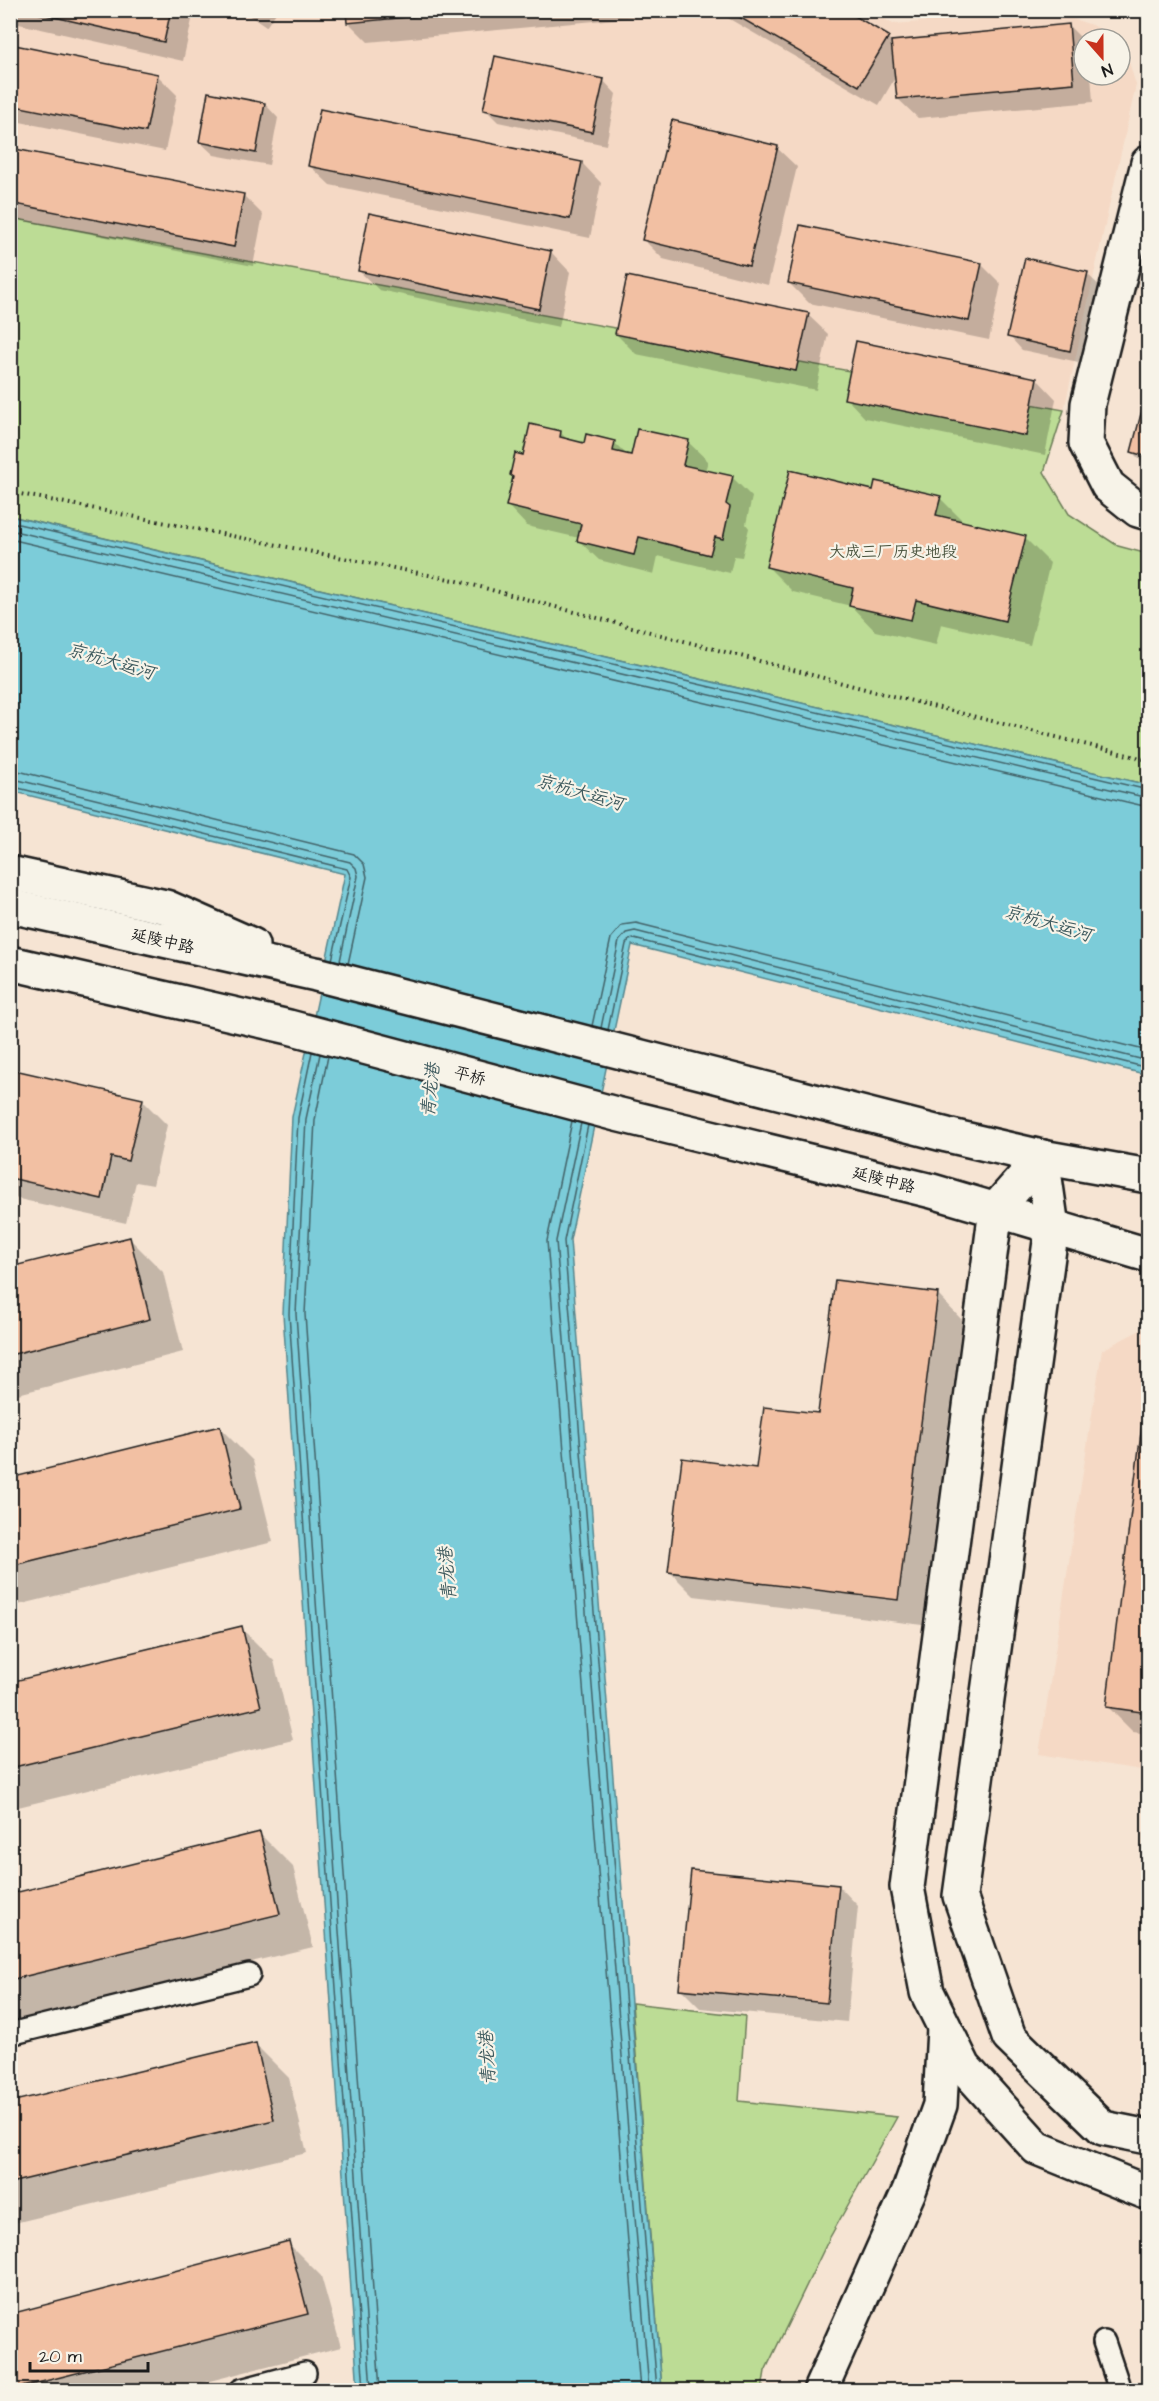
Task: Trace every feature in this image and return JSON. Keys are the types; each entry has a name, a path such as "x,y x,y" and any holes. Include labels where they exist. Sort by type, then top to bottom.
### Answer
{"main road":[{"path":"1149,163 1088,404 1086,443 1108,486 1138,510 1149,513"},
{"path":"10,873 166,907 316,974 1042,1157 1149,1176"},
{"name":"延陵中路","path":"10,906 316,974"},
{"name":"平桥","path":"10,963 289,1026 616,1114"},
{"name":"延陵中路","path":"616,1114 932,1191 1149,1255"},
{"path":"1042,1157 996,1209 907,1887 927,1992 964,2067 1037,2148 1149,2193"},
{"path":"1042,1157 1052,1227 960,1896 1009,2037 1103,2128 1149,2137"},
{"path":"821,2389 909,2191 940,2105 945,2026"}],"lane":[{"path":"10,2034 249,1975"},
{"path":"1104,2342 1120,2391"},
{"path":"241,2391 305,2373"}],"path":[{"path":"10,492 454,580 880,693 1149,760"}],"shaded area":[{"path":"869,10 893,24 1054,12 1097,27 1072,27 1072,87 1132,87 1132,72 1136,85 1064,410 11,218 10,11"},
{"path":"1148,1326 1148,1771 1039,1754 1102,1350"}],"green space":[{"name":"大成三厂历史地段","path":"11,218 1064,410 1044,472 1069,514 1118,546 1148,554 1148,785 11,516"},
{"path":"632,2003 745,2016 739,2101 897,2117 829,2239 765,2371 762,2390 662,2390"}],"water":[{"path":"10,516 1148,785 1148,1075 632,945 570,1240 662,2390 358,2390 283,1314 292,1117 345,874 11,791"}],"building":[{"path":"24,10 171,10 164,42"},
{"path":"346,10 481,10 347,23"},
{"path":"727,10 845,10 889,36 859,86"},
{"path":"1069,24 1072,83 897,99 891,41"},
{"path":"10,44 158,74 146,132 10,105"},
{"path":"495,56 604,79 592,132 483,110"},
{"path":"208,92 265,103 256,153 199,142"},
{"path":"320,109 582,162 570,219 308,166"},
{"path":"672,120 778,146 749,266 642,240"},
{"path":"10,148 244,194 234,247 10,203"},
{"path":"369,213 551,251 539,309 358,271"},
{"path":"800,225 982,263 969,321 788,283"},
{"path":"1025,258 1088,272 1070,351 1007,337"},
{"path":"627,276 809,313 796,371 615,334"},
{"path":"856,341 1037,378 1026,436 844,399"},
{"path":"1148,387 1148,457 1131,452"},
{"path":"530,424 561,431 560,437 584,443 586,434 615,441 613,451 631,455 637,429 689,440 683,465 733,476 726,504 730,507 723,539 715,537 710,555 639,537 634,555 577,541 581,524 506,506 513,477 510,475 515,453 523,455"},
{"path":"790,470 873,490 875,481 941,496 936,515 1026,536 1005,621 916,600 911,620 849,606 853,588 766,567"},
{"path":"10,1069 143,1099 128,1161 111,1157 102,1199 10,1178"},
{"path":"130,1237 150,1319 10,1355 10,1267"},
{"path":"835,1280 938,1293 898,1600 668,1572 682,1458 756,1468 764,1407 818,1413"},
{"path":"1145,1401 1148,1401 1148,1713 1106,1707"},
{"path":"220,1426 240,1509 10,1566 10,1478"},
{"path":"242,1626 261,1707 10,1768 10,1682"},
{"path":"260,1832 280,1914 10,1980 10,1894"},
{"path":"691,1870 839,1885 827,2003 679,1989"},
{"path":"256,2043 274,2120 10,2183 10,2102"},
{"path":"289,2241 308,2314 10,2390 10,2314"}],"water label":[{"name":"京杭大运河","path":"111,661"},
{"name":"京杭大运河","path":"580,792"},
{"name":"京杭大运河","path":"1048,923"},
{"name":"青龙港","path":"430,1090"},
{"name":"青龙港","path":"447,1574"},
{"name":"青龙港","path":"487,2058"}]}
